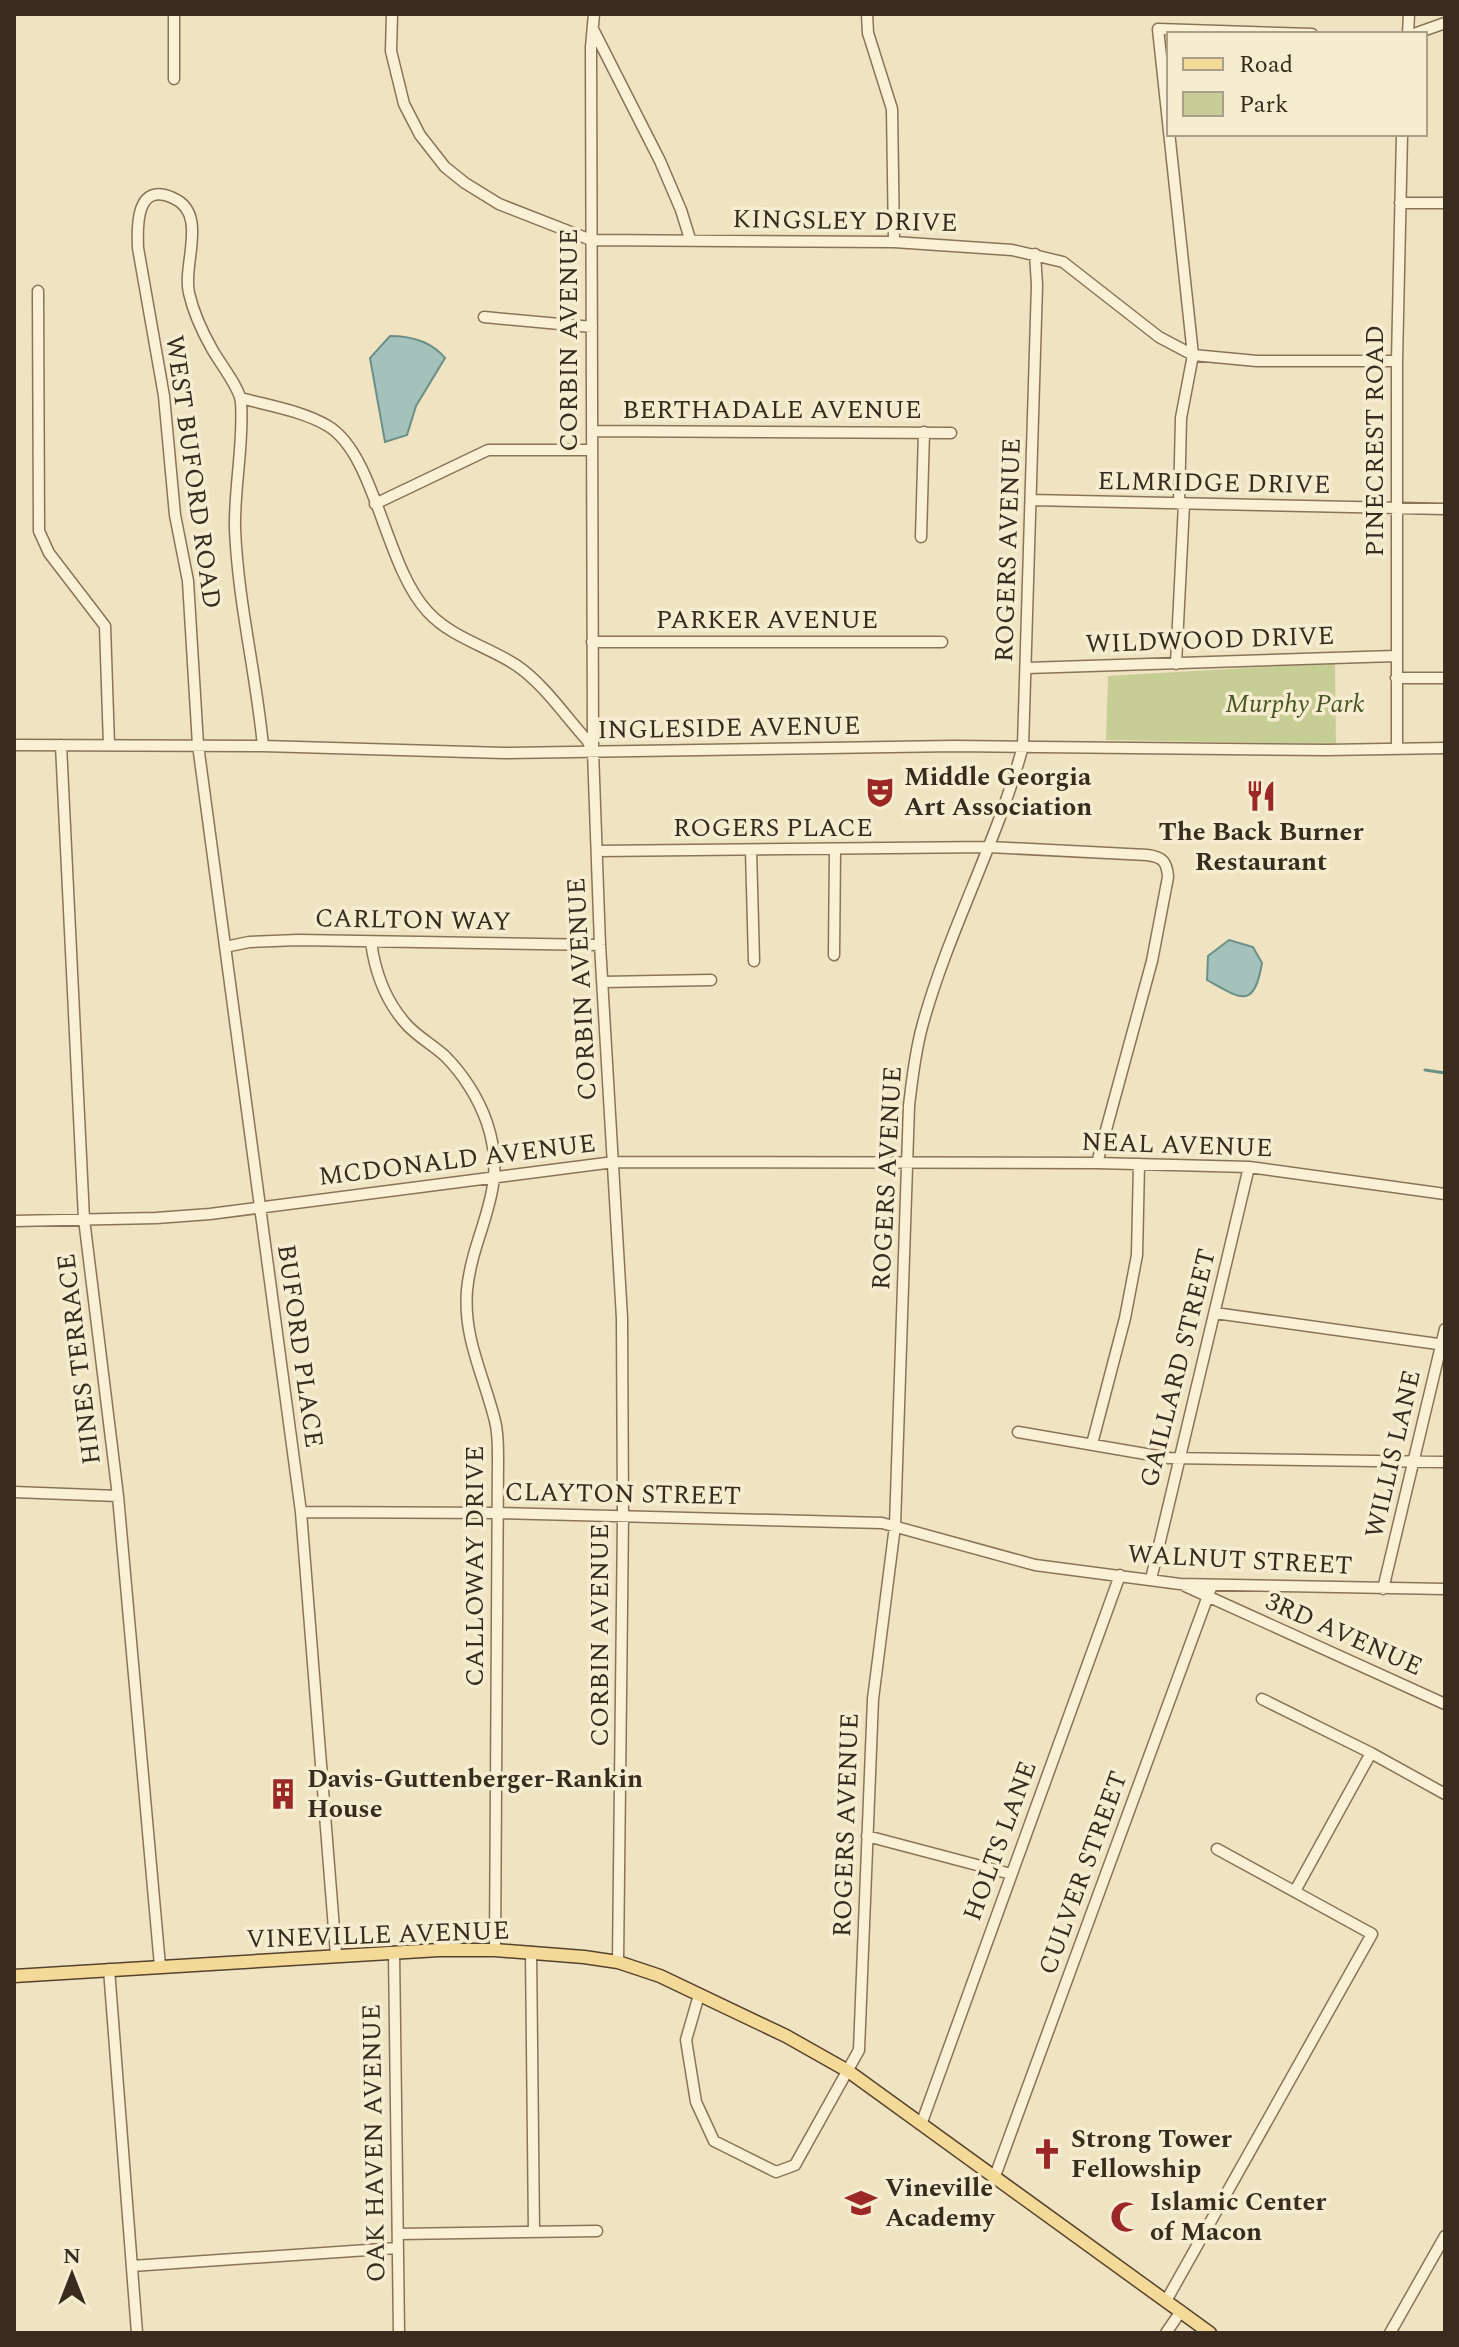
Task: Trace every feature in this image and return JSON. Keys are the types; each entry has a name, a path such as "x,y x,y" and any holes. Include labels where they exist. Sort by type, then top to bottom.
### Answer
{"main road":[{"name":"VINEVILLE AVENUE","path":"14,1976 394,1952 495,1950 618,1962 660,1976 786,2036 848,2071 1210,2333"}],"street":[{"path":"174,14 174,79"},
{"name":"KINGSLEY DRIVE","path":"392,14 391,51 404,104 420,135 445,167 499,204 591,240 894,242 980,246 1035,254 1063,262 1159,337 1193,355 1257,361 1397,361"},
{"name":"CORBIN AVENUE","path":"594,14 591,47 593,751 600,945 622,1318 618,1962"},
{"path":"867,14 868,33 892,109 894,242"},
{"path":"1420,32 1445,23"},
{"path":"1167,113 1158,29 1250,32"},
{"path":"593,30 660,161 690,239"},
{"path":"1169,136 1193,355 1181,418 1182,504 1176,664"},
{"name":"PINECREST ROAD","path":"1397,749 1397,361 1402,136"},
{"name":"WEST BUFORD ROAD","path":"198,745 188,581 175,515 164,396 138,248 137,224 142,206 153,196 163,194 176,199 188,213 192,236 187,284 189,297 210,345 241,398"},
{"path":"1400,203 1445,203"},
{"name":"ROGERS AVENUE","path":"699,1995 686,2040 696,2102 714,2141 776,2172 795,2165 859,2050 873,1699 895,1526 909,1106 921,1029 1007,800 1023,746 1037,285 1035,254"},
{"path":"38,291 39,531 49,553 105,626 109,745"},
{"path":"484,317 592,327"},
{"path":"263,746 258,690 238,574 235,525 241,398 306,416 329,427 341,437 352,452 405,578 421,605 451,631 517,666 537,684 587,740 593,751"},
{"name":"BERTHADALE AVENUE","path":"592,431 951,433"},
{"path":"921,537 924,432"},
{"path":"375,504 488,450 592,450"},
{"name":"ELMRIDGE DRIVE","path":"1031,500 1445,509"},
{"name":"PARKER AVENUE","path":"592,642 942,642"},
{"name":"WILDWOOD DRIVE","path":"1027,668 1395,656"},
{"path":"1396,678 1445,678"},
{"name":"INGLESIDE AVENUE","path":"14,745 263,746 504,753 1023,746 1445,748"},
{"name":"HINES TERRACE","path":"61,745 84,1219 118,1496 160,1966"},
{"name":"BUFORD PLACE","path":"198,745 301,1512 336,1954"},
{"name":"ROGERS PLACE","path":"597,851 989,847 1147,855 1163,859 1168,877 1152,961 1097,1163"},
{"path":"834,955 835,849"},
{"path":"751,850 754,961"},
{"name":"CARLTON WAY","path":"225,947 249,942 600,945"},
{"name":"CALLOWAY DRIVE","path":"371,942 374,964 387,996 407,1024 445,1056 470,1087 487,1123 494,1154 491,1203 469,1278 467,1313 468,1335 496,1423 495,1950"},
{"path":"603,982 711,980"},
{"name":"MCDONALD AVENUE","path":"14,1221 156,1218 259,1208 614,1162 906,1164"},
{"name":"NEAL AVENUE","path":"906,1164 1097,1163 1249,1167 1445,1194"},
{"path":"1092,1444 1125,1318 1137,1255 1139,1164"},
{"name":"GAILLARD STREET","path":"1151,1579 1249,1167"},
{"path":"1215,1313 1443,1345"},
{"name":"WILLIS LANE","path":"1383,1589 1445,1329"},
{"path":"1018,1432 1179,1458 1445,1462"},
{"path":"14,1492 118,1496"},
{"name":"CLAYTON STREET","path":"301,1512 498,1513 882,1523 895,1526"},
{"name":"WALNUT STREET","path":"895,1526 1035,1565 1180,1584 1445,1589"},
{"name":"HOLTS LANE","path":"922,2122 1120,1575"},
{"name":"3RD AVENUE","path":"1180,1584 1445,1704"},
{"name":"CULVER STREET","path":"995,2176 1212,1585"},
{"path":"1262,1699 1445,1794"},
{"path":"1295,1891 1371,1753"},
{"path":"867,1836 1011,1874"},
{"path":"1166,2301 1372,1934 1217,1849"},
{"name":"OAK HAVEN AVENUE","path":"394,1952 399,2333"},
{"path":"531,1952 534,2232"},
{"path":"109,1969 137,2333"},
{"path":"399,2234 597,2231"},
{"path":"1390,2333 1445,2236"},
{"path":"132,2266 397,2248"},
{"path":"1166,2333 1181,2311"}],"green space":[{"name":"Murphy Park","path":"1335,663 1336,744 1106,740 1108,676"}],"water":[{"path":"390,336 420,341 445,358 416,406 407,435 385,442 370,358"},
{"path":"1229,940 1253,947 1262,963 1255,988 1244,996 1207,980 1208,956"}],"waterway":[{"path":"1425,1070 1445,1073"}],"place":[{"name":"Middle Georgia Art Association","path":"880,792"},
{"name":"The Back Burner Restaurant","path":"1261,796"},
{"name":"Davis-Guttenberger-Rankin House","path":"283,1794"},
{"name":"Strong Tower Fellowship","path":"1047,2154"},
{"name":"Vineville Academy","path":"861,2203"},
{"name":"Islamic Center of Macon","path":"1126,2217"}]}
